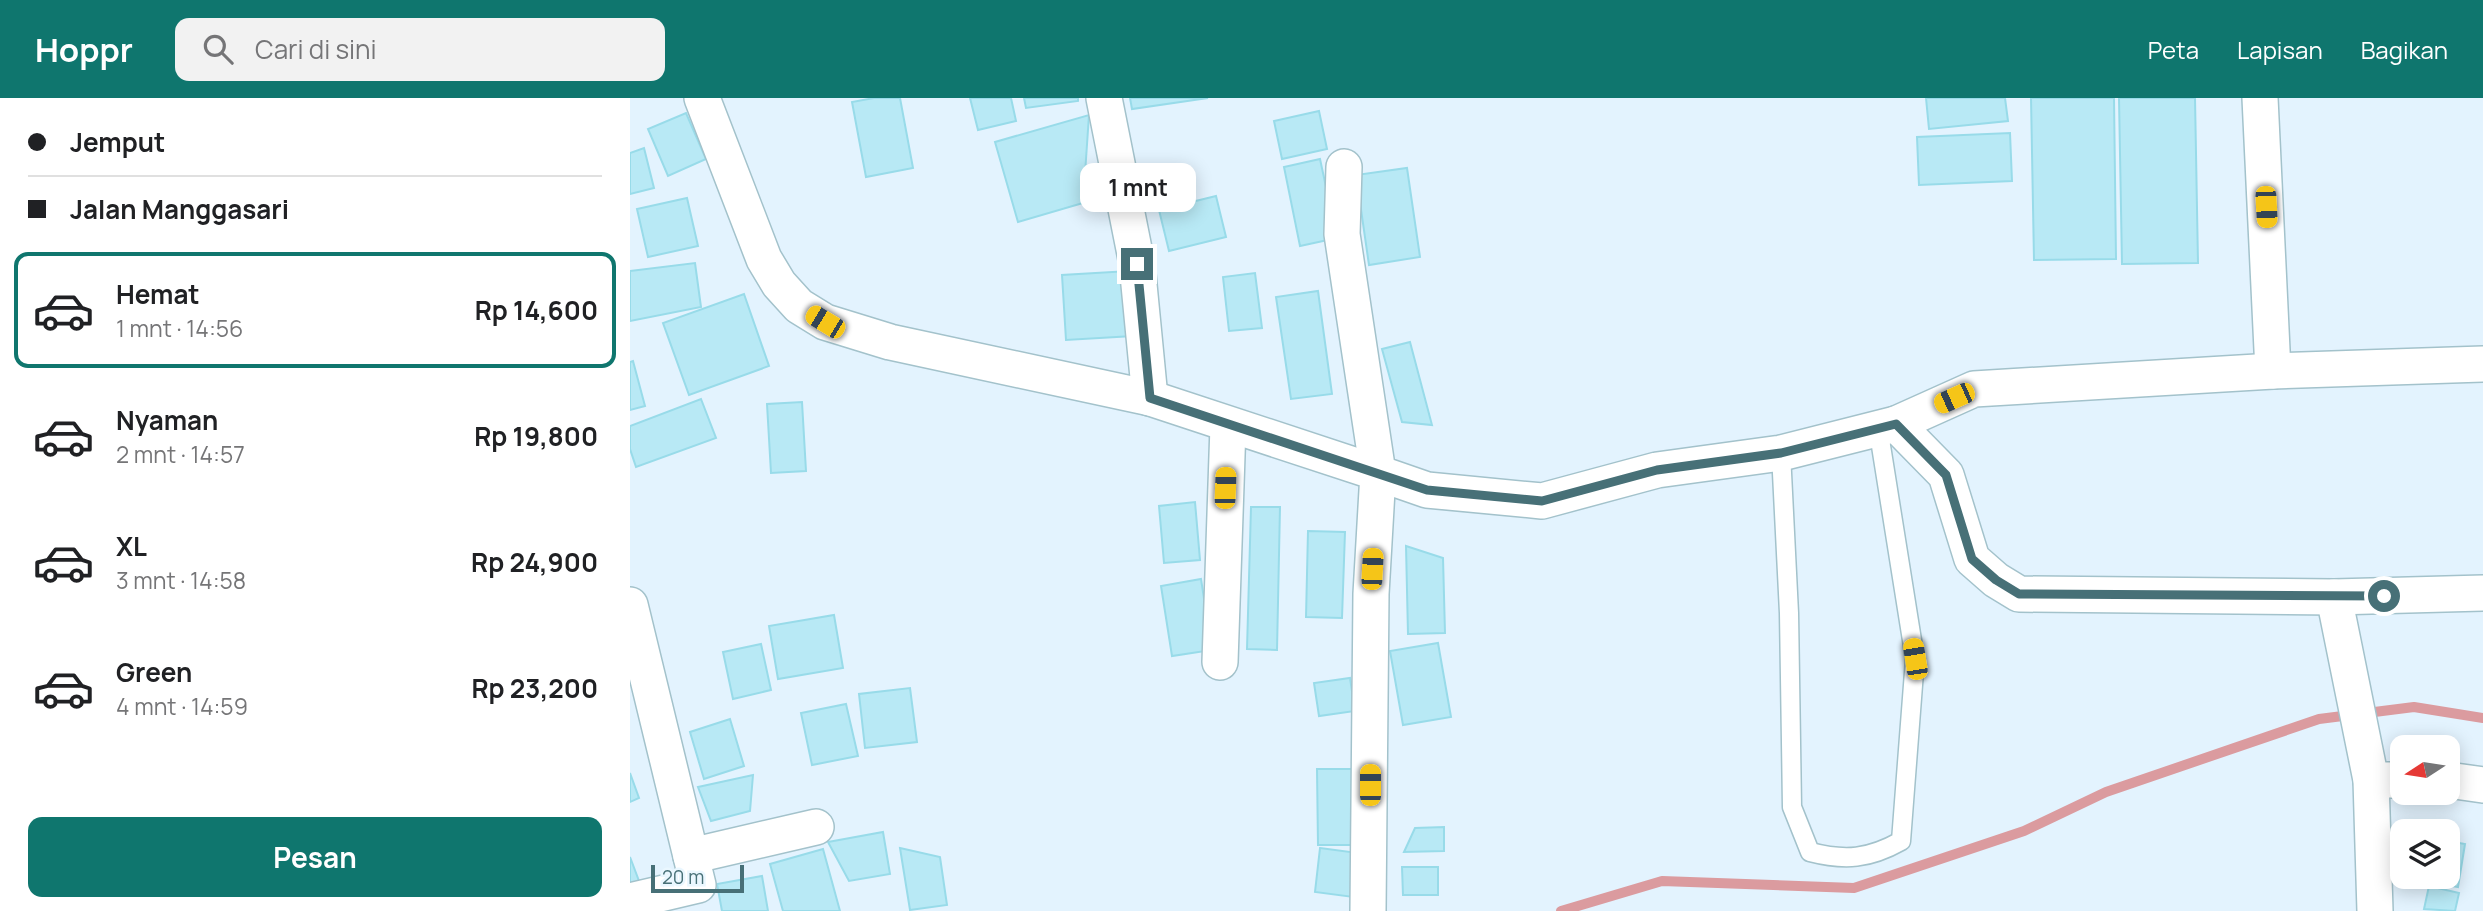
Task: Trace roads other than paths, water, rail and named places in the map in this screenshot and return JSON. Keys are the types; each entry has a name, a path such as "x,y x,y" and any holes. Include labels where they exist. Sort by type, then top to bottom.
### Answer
{"street":[{"path":"702,98 764,259 779,284 799,306 825,322 890,342 1150,398 1427,490 1542,501 1657,470 1781,453 1887,425 1974,389 2273,372 2483,364"},
{"path":"1104,98 1137,264 1150,398"},
{"path":"2260,98 2273,372"},
{"path":"1344,167 1342,234 1378,473 1371,594 1368,911"},
{"path":"1887,425 1946,475 1972,559 1996,580 2019,594 2334,597 2483,593"},
{"path":"1220,662 1228,426"},
{"path":"2334,597 2359,723 2387,780 2375,911"},
{"path":"630,605 698,885 630,901"},
{"path":"2460,782 2483,785"},
{"path":"691,856 816,827"}],"lane":[{"path":"1781,453 1789,613 1792,807 1810,852 1837,859 1880,853 1901,841 1915,659 1887,425"}],"waterway":[{"path":"1561,911 1662,881 1854,888 2024,831 2106,792 2319,719 2414,707 2483,718"}]}
